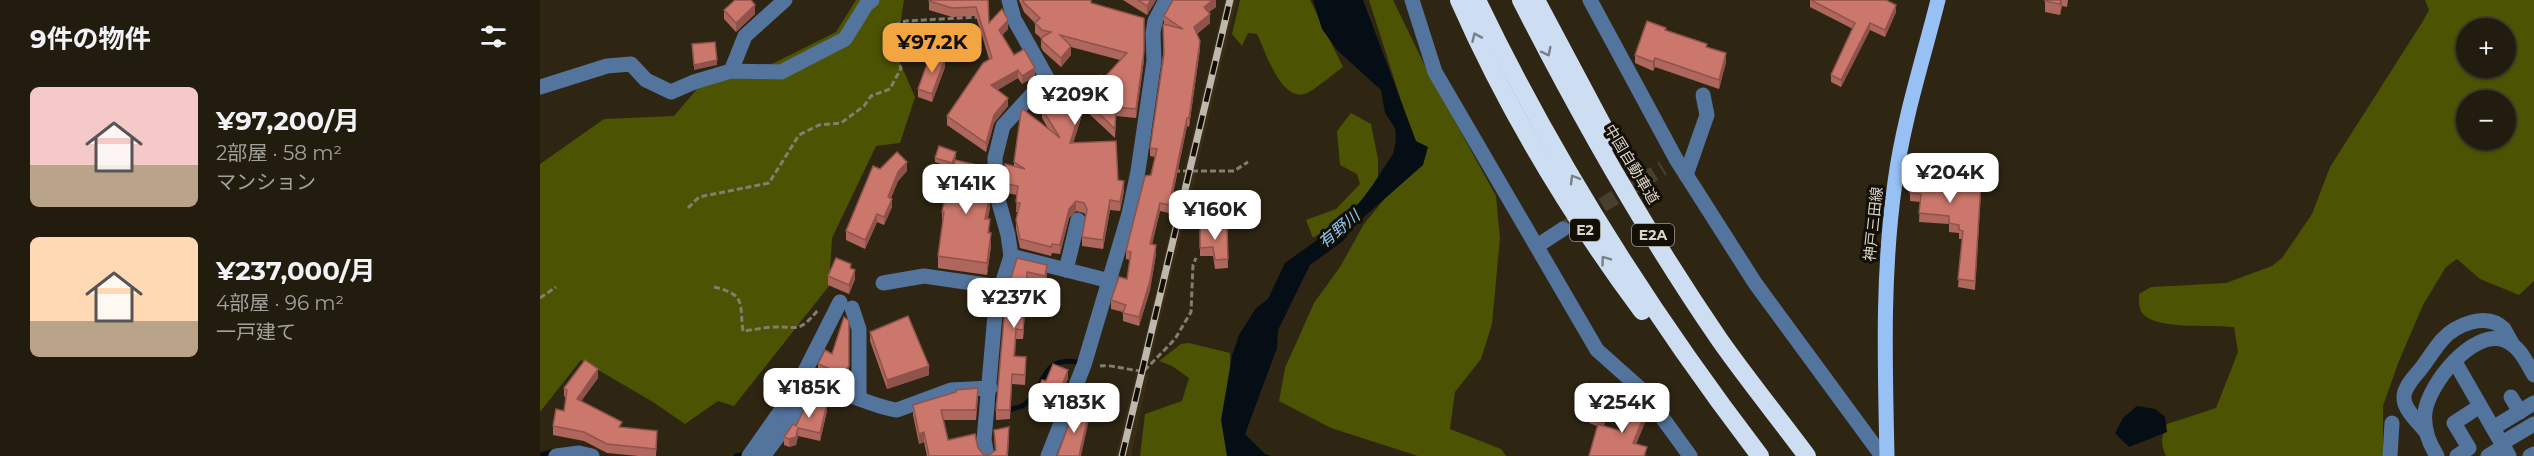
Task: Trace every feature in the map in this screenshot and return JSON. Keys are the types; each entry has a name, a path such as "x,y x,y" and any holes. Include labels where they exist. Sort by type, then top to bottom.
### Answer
{"highway":[{"name":"E2","path":"1459,0 1479,45 1545,170 1600,254 1677,359 1746,438"},
{"name":"E2A","path":"1477,0 1506,61 1637,283 1686,356 1760,456"},
{"name":"中国自動車道","path":"1521,0 1561,79 1672,267 1720,340 1807,456"},
{"path":"1536,0 1628,173 1777,416"}],"main road":[{"name":"神戸三田線","path":"1887,456 1884,330 1890,228 1900,158 1938,0"}],"street":[{"path":"731,71 745,36 785,0"},
{"path":"540,87 597,69 631,64 646,80 671,92 694,82 731,71 781,72 845,39 866,5 872,0"},
{"path":"987,456 984,440 996,303 1011,256 1008,235 996,192 995,158 1003,126 1047,78 1014,19 1009,0"},
{"path":"1048,456 1084,365 1134,191 1154,62 1155,21 1166,0"},
{"path":"1412,0 1435,72 1493,176 1537,246 1597,350 1643,391 1690,456"},
{"path":"1590,0 1676,159 1755,283 1882,456"},
{"path":"1686,175 1707,116 1703,95"},
{"path":"1663,168 1676,159"},
{"path":"1066,270 1078,220"},
{"path":"1537,246 1563,229"},
{"path":"1011,256 1110,281"},
{"path":"883,283 924,276 1000,286"},
{"path":"749,456 796,389 846,305 859,328 860,397"},
{"path":"2437,456 2426,432 2405,404 2403,398 2410,384 2442,339 2472,321 2497,324 2504,330 2513,345"},
{"path":"2426,432 2425,412 2436,381 2469,349 2488,339 2505,340 2521,353 2534,375"},
{"path":"2455,362 2505,448"},
{"path":"759,456 764,454 789,422 808,390 860,397 897,410 951,390 990,388"},
{"path":"2511,397 2520,412"},
{"path":"2493,428 2534,403"},
{"path":"2457,456 2469,448 2454,423 2480,406"},
{"path":"2390,456 2392,423"},
{"path":"2488,456 2505,448 2532,428"},
{"path":"556,456 579,453 592,456"}],"path":[{"path":"688,208 699,196 769,183 799,135 819,124 841,123 864,106 871,96 890,89 901,68 897,60 897,24 906,21 982,16"},
{"path":"1084,365 1106,365 1128,371 1144,371 1175,339 1191,312 1193,265 1196,258"},
{"path":"540,298 556,287"},
{"path":"714,287 738,296 743,310 743,331 771,327 793,329 807,322 821,305"}],"shaded area":[{"path":"1225,0 1237,0 1197,167 1185,167"},
{"path":"1196,173 1150,362 1139,363 1184,174"},
{"path":"1136,373 1149,374 1131,456 1116,456"}],"green space":[{"path":"856,0 904,0 896,53 915,97 900,143 876,146 832,238 829,286 734,406 718,401 685,424 653,402 581,360 540,412 540,164 604,119 674,116 703,82 774,63 836,32"},
{"path":"1240,0 1310,0 1343,67 1309,92 1299,95 1291,92 1276,75 1257,34 1248,33 1242,46 1232,34"},
{"path":"1369,0 1393,0 1427,70 1496,196 1500,238 1492,324 1481,359 1455,392 1450,429 1501,449 1506,456 1418,456 1331,428 1279,401 1285,368 1314,303 1340,267 1364,224 1409,169 1403,107"},
{"path":"2425,0 2534,0 2534,281 2519,295 2480,279 2457,259 2446,267 2423,305 2383,406 2383,456 2166,456 2162,440 2167,424 2216,408 2238,352 2234,327 2174,325 2152,320 2141,311 2139,294 2151,287 2226,283 2272,266 2282,258 2312,214 2330,167 2429,10"},
{"path":"1351,113 1371,124 1378,159 1378,185 1334,225 1313,238 1306,220 1336,209 1360,184 1357,174 1340,165 1337,131"},
{"path":"1189,343 1230,353 1232,456 1140,456 1145,414 1182,401 1189,378 1172,366 1159,361 1181,344"}],"water":[{"name":"有野川","path":"1313,0 1363,0 1416,141 1428,147 1423,165 1356,224 1343,241 1310,265 1278,330 1277,348 1245,434 1265,454 1271,456 1227,456 1221,420 1232,356 1239,335 1256,308 1268,299 1285,263 1348,218 1393,154 1396,140 1395,128 1385,113 1381,90 1337,50 1322,29"},
{"path":"2137,406 2155,409 2165,417 2167,432 2129,447 2115,433 2123,418"}],"building":[{"path":"735,0 751,0 755,5 736,23 724,10"},
{"path":"930,0 988,0 989,23 1002,9 1008,20 999,30 1014,55 1024,49 1035,68 1022,76 1018,70 991,85 1008,98 994,115 986,143 947,116 983,63 992,58 976,7 952,8"},
{"path":"1023,0 1091,0 1091,3 1144,18 1144,51 1136,109 1116,107 1115,129 1084,99 1070,143 1116,141 1118,180 1124,181 1120,202 1110,200 1103,240 1082,237 1087,209 1084,203 1076,201 1069,209 1060,245 1052,244 1051,247 1020,239 1016,220 1020,203 1016,202 1018,186 1006,184 1005,164 1025,169 1014,162 1023,109 1060,138 1042,109 1050,110 1053,99 1068,104 1090,79 1093,84 1101,75 1104,78 1127,53 1060,35 1071,46 1061,58 1043,42 1041,38 1051,32 1042,30 1035,23 1040,18"},
{"path":"1138,0 1151,0 1147,6"},
{"path":"1173,0 1213,0 1204,7 1210,14 1194,27 1200,41 1189,118 1187,118 1169,205 1160,203 1150,244 1156,245 1150,281 1139,317 1123,313 1126,305 1111,300 1119,277 1127,279 1131,252 1126,251 1145,176 1151,175 1157,149 1150,148 1164,54 1163,24 1183,29 1164,16"},
{"path":"1811,0 1886,0 1896,5 1885,30 1870,23 1841,80 1831,75 1855,23"},
{"path":"2045,0 2061,0 2060,4"},
{"path":"1647,21 1666,28 1665,30 1707,44 1706,47 1726,53 1719,80 1655,58 1653,62 1635,55"},
{"path":"715,42 717,60 694,65 692,44"},
{"path":"931,53 945,58 932,94 918,89"},
{"path":"939,146 956,152 952,163 935,158"},
{"path":"897,152 907,162 898,172 888,197 892,199 884,217 877,214 865,240 846,231 873,166 880,169"},
{"path":"1913,157 1959,162 1958,180 1981,182 1975,281 1958,279 1963,231 1959,230 1959,225 1949,223 1949,216 1919,213 1921,194 1910,193"},
{"path":"955,160 986,167 990,194 985,219 990,219 988,233 991,233 987,263 938,256 944,212 942,212 946,193 949,193"},
{"path":"1227,227 1228,259 1215,260 1213,247 1200,248 1200,228"},
{"path":"836,258 851,264 850,268 855,270 849,285 828,276"},
{"path":"1017,258 1047,265 1045,276 1027,272 1023,330 1016,329 1014,356 1026,357 1025,375 1012,374 1010,410 996,410 1006,295"},
{"path":"908,316 929,366 887,380 870,332"},
{"path":"844,317 849,321 849,366 843,373 827,370 828,368 818,364 825,350 832,354"},
{"path":"585,360 598,369 577,399 622,422 619,427 657,431 656,449 607,444 584,432 553,426 556,409 564,411 567,390 564,388"},
{"path":"1053,364 1068,370 1054,406 1035,398 1042,380 1046,381"},
{"path":"978,388 976,410 941,410 948,440 975,434 978,448 984,455 989,455 996,450 994,430 1009,427 1007,456 929,456 924,432 919,434 913,405 956,392 956,390"},
{"path":"1630,391 1637,393 1648,406 1633,443 1647,447 1644,456 1589,456 1598,424 1624,432 1633,409 1625,404"},
{"path":"809,399 827,404 820,433 798,428 796,437 789,439 784,437 793,424 796,426"},
{"path":"1592,407 1607,411 1604,423 1589,419"},
{"path":"1075,408 1089,412 1079,456 1057,456"}],"waterway":[{"path":"995,391 998,401 1010,410 1024,405 1032,398 1050,368 1065,361 1078,362"},
{"path":"540,455 556,451"},
{"path":"736,456 748,454"}],"tunnel":[{"path":"1563,229 1663,168"}],"railway":[{"path":"1122,456 1230,0"}]}
